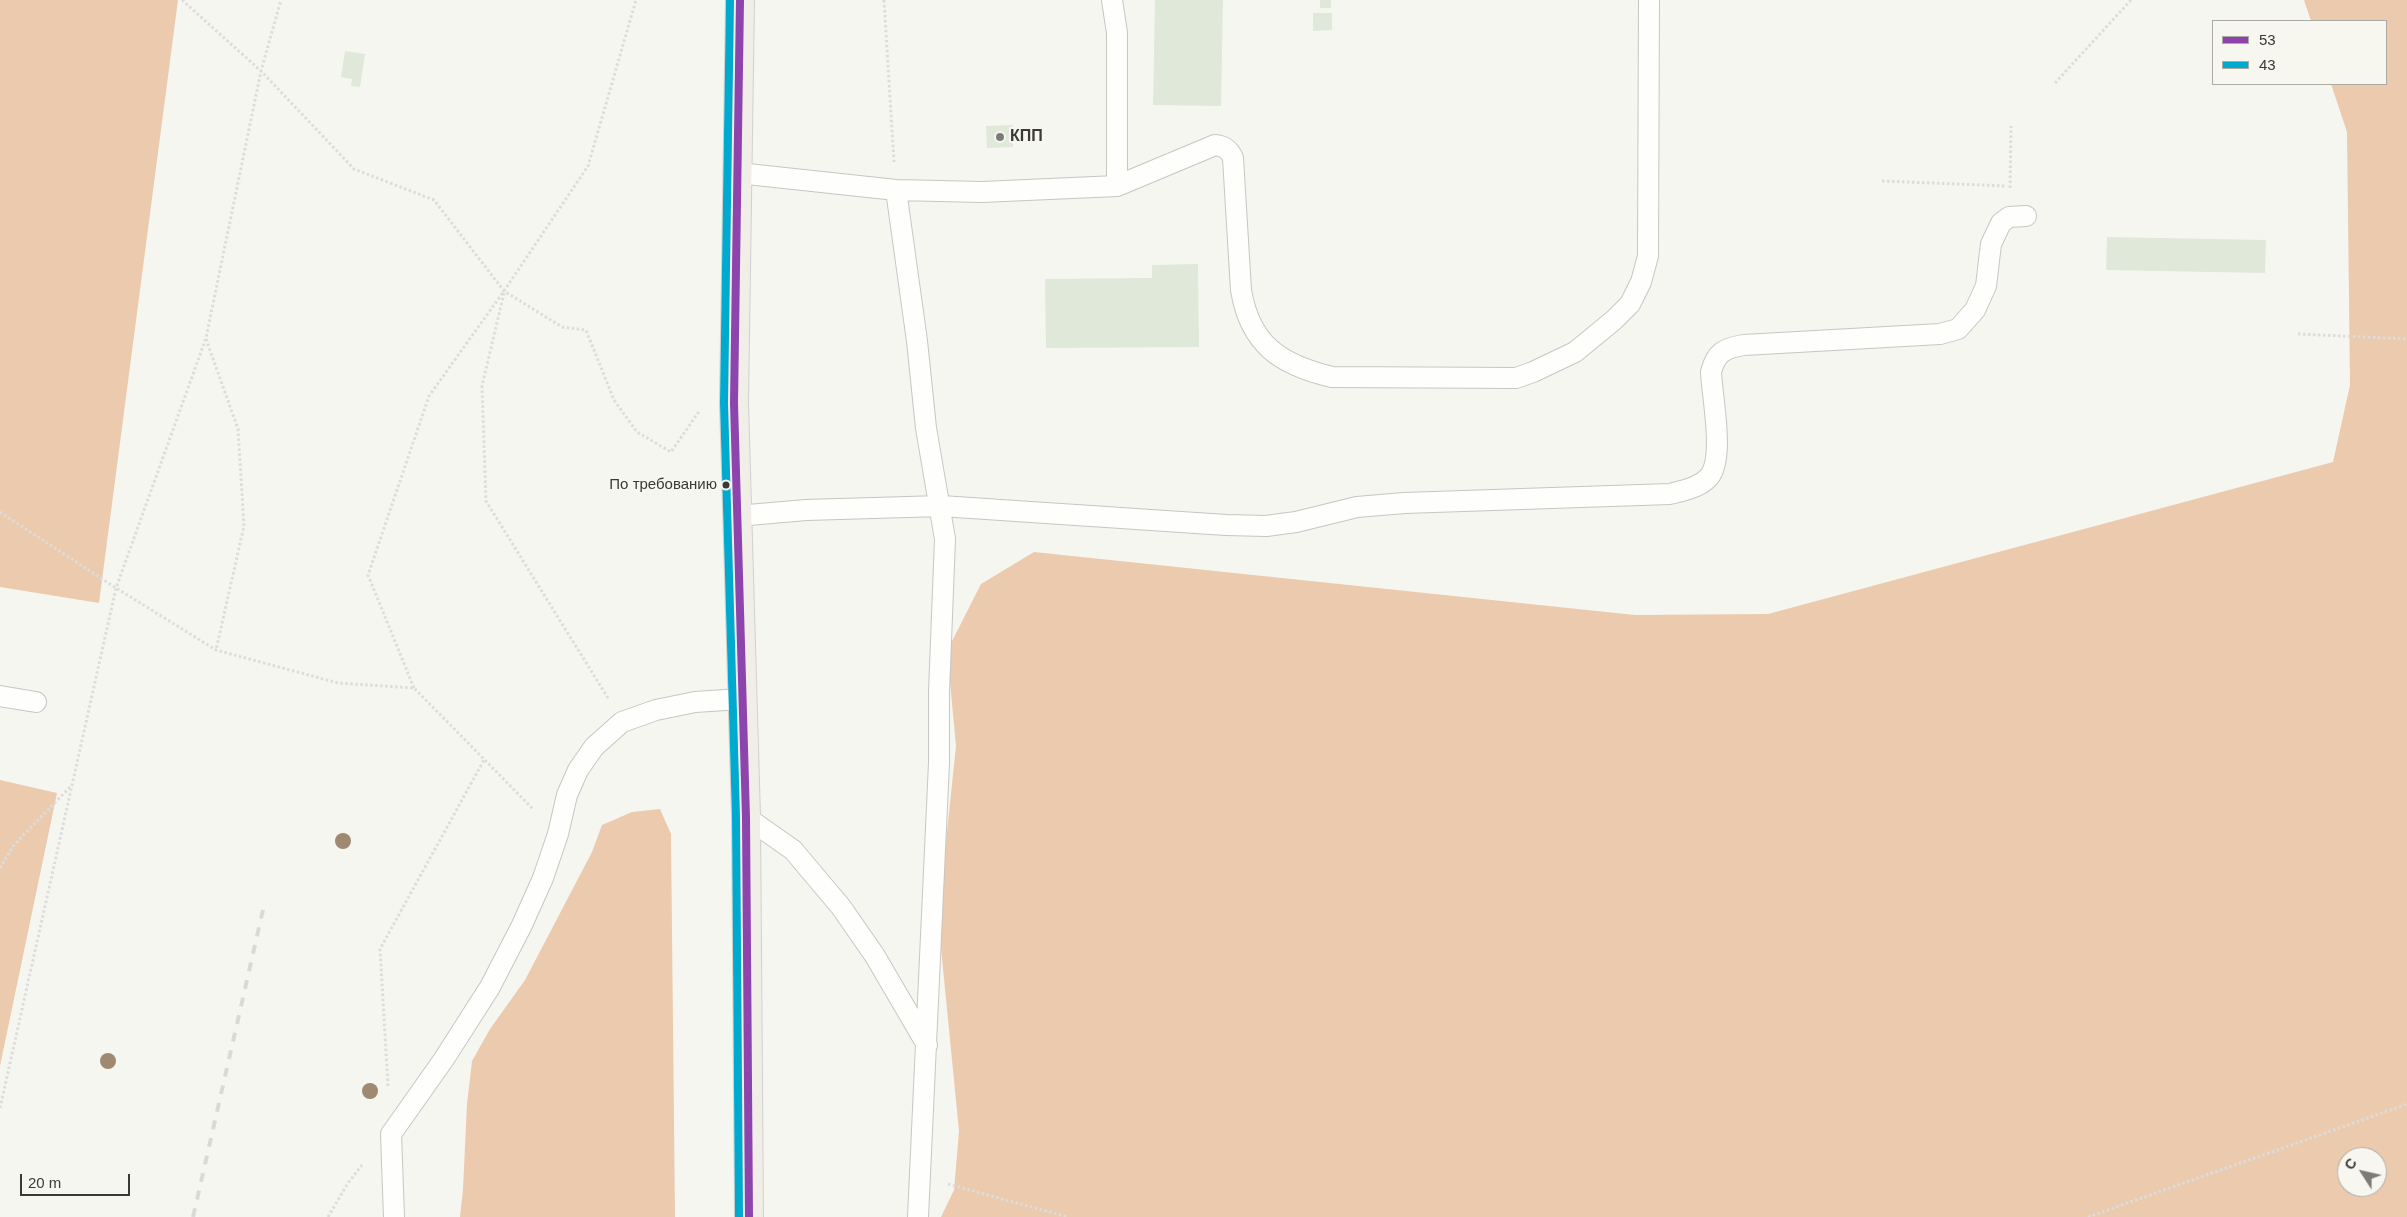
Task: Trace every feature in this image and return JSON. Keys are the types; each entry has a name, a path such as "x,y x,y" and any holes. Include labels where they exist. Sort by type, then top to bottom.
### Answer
{"main road":[{"path":"740,0 734,375 741,699 746,817 749,1217"}],"lane":[{"path":"1112,0 1117,33 1117,186"},
{"path":"738,173 896,190 982,192 1117,186 1215,145 1223,146 1230,151 1233,158 1240,290 1244,307 1260,340 1287,363 1332,377 1516,378 1575,352 1630,304 1641,282 1648,256 1649,0"},
{"path":"896,190 917,340 926,428 945,539 928,1046 918,1217"},
{"path":"737,516 806,510 940,506 1266,526 1296,522 1357,507 1404,503 1670,494 1696,487 1710,476 1716,459 1711,372 1714,361 1720,352 1744,345 1940,334 1958,329 1975,310 1986,286 1991,244 2000,223 2017,217"},
{"path":"0,696 36,702"},
{"path":"394,1217 391,1134 444,1059 490,987 540,886 558,834 567,795 578,770 594,746 622,722 656,710 695,702 741,699"},
{"path":"746,817 792,850 842,907 928,1046"}],"path":[{"path":"182,0 261,70 354,169 434,200 504,291 562,327 586,330 614,400 637,432 671,452 705,404"},
{"path":"0,1108 116,588 206,338 261,70 281,0"},
{"path":"558,834 414,688 368,575 429,396 504,291 588,166 636,0"},
{"path":"884,0 896,190"},
{"path":"2055,83 2131,0"},
{"path":"2011,126 2010,186 2017,217"},
{"path":"1882,181 2010,186"},
{"path":"504,291 482,386 486,501 622,722"},
{"path":"2298,334 2407,339"},
{"path":"206,338 238,430 244,526 216,650"},
{"path":"0,512 116,588 216,650 338,683 414,688"},
{"path":"328,1217 348,1182 370,1155 391,1134 380,949 484,760"},
{"path":"0,868 14,845 72,784"},
{"path":"2088,1217 2407,1104"},
{"path":"919,1176 1068,1217"}],"shaded area":[{"path":"0,0 178,0 99,603 0,587"},
{"path":"2304,0 2407,0 2407,1217 941,1217 954,1190 959,1131 938,918 956,746 947,651 981,584 1034,552 1635,615 1768,614 2333,462 2350,385 2347,132 2331,85 2387,85 2387,20 2311,20"},
{"path":"0,780 57,793 0,1066"},
{"path":"660,809 671,834 675,1217 460,1217 467,1104 472,1061 490,1029 525,980 592,852 602,825 632,812"}],"building":[{"path":"1155,0 1223,0 1221,106 1153,105"},
{"path":"1320,0 1331,0 1331,8 1320,8"},
{"path":"1313,13 1332,13 1332,30 1313,31"},
{"path":"345,51 365,54 360,87 351,86 352,79 341,77"},
{"name":"КПП","path":"1013,125 1013,147 987,148 986,126"},
{"path":"2107,237 2266,240 2265,273 2106,270"},
{"path":"1198,264 1199,347 1046,348 1045,279 1152,278 1152,265"}],"railway":[{"path":"193,1217 265,901"}],"transit line":[{"name":"43","path":"730,0 724,403 736,817 739,1217"},
{"name":"53","path":"740,0 734,403 746,817 749,1217"}],"place":[{"name":"КПП","path":"1000,137"},
{"name":"По требованию","path":"726,485"}]}
